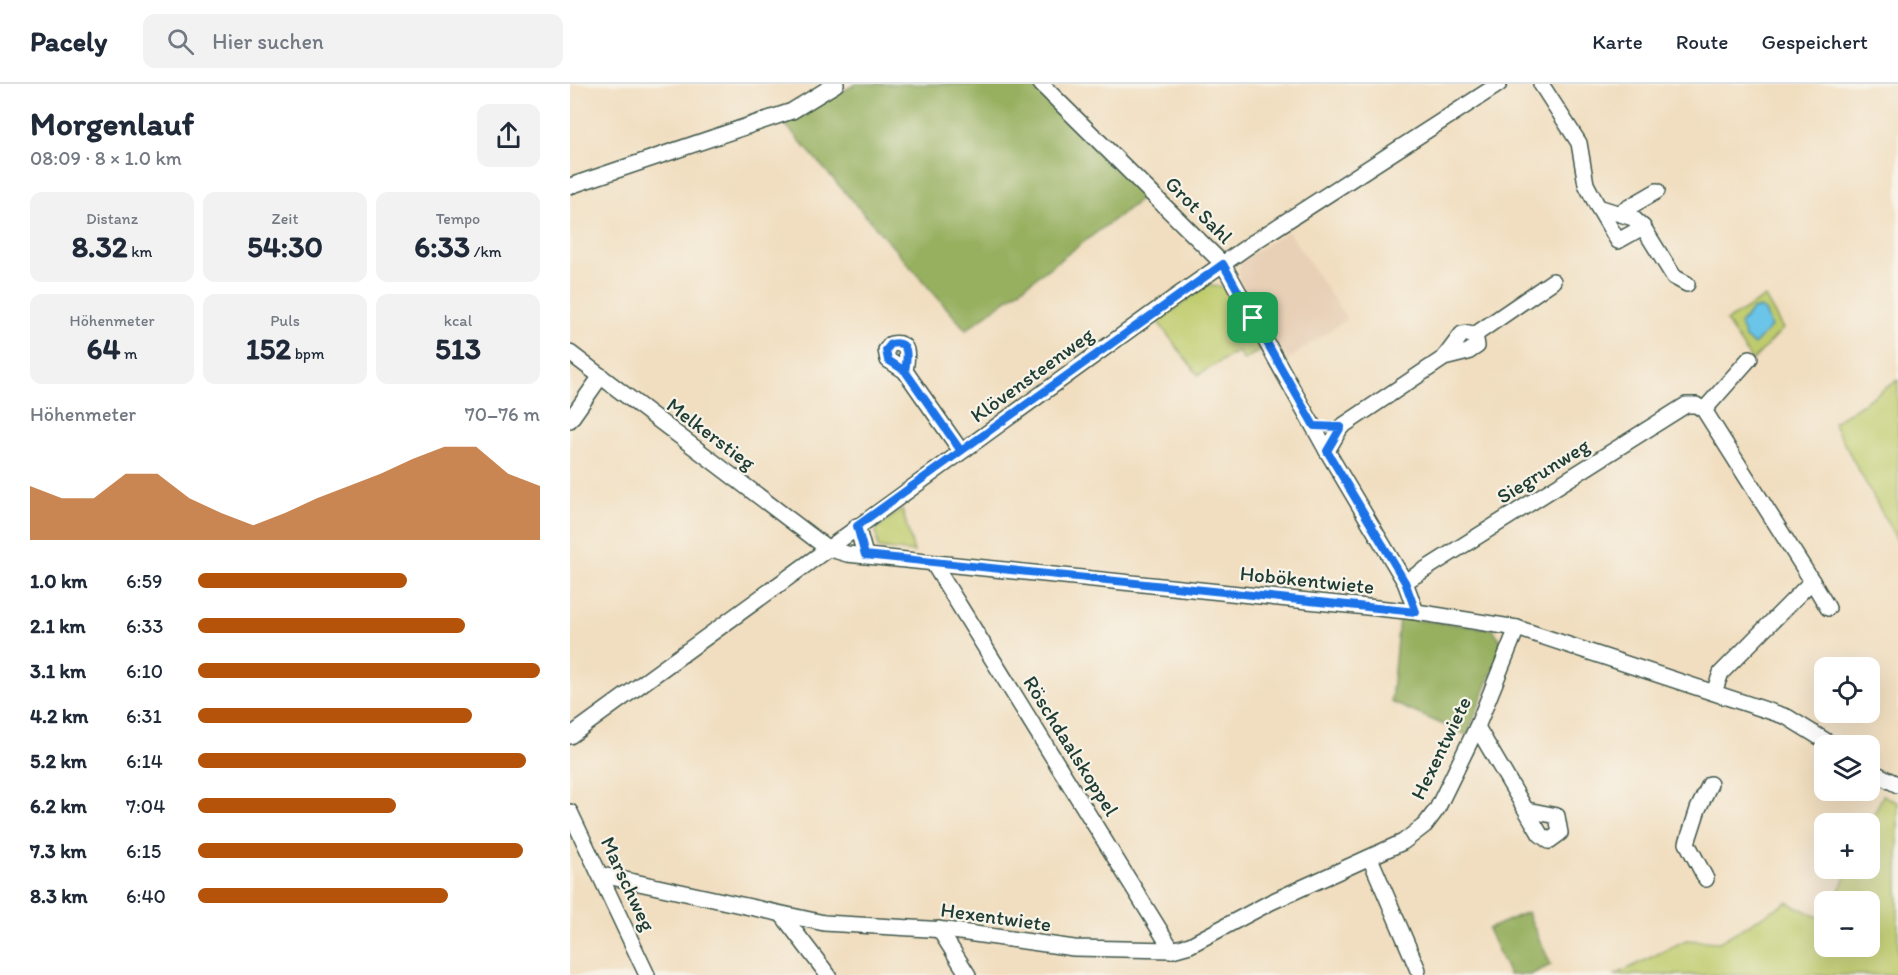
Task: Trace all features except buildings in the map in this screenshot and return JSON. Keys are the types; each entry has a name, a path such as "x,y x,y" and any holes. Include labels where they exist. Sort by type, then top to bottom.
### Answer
{"street":[{"path":"570,186 792,111 836,84"},
{"name":"Grot Sahl","path":"1041,84 1223,264 1327,451 1405,582 1416,612"},
{"name":"Klövensteenweg","path":"570,736 857,526 1223,264 1499,84"},
{"path":"1541,84 1579,143 1586,184 1618,241 1642,227"},
{"path":"1619,213 1657,191"},
{"path":"1598,207 1632,218 1642,227 1674,278 1687,284"},
{"path":"1327,451 1341,427 1444,358 1475,348 1477,342 1473,336 1552,281"},
{"name":"Melkerstieg","path":"570,353 827,548"},
{"path":"1750,358 1704,410 1828,608"},
{"path":"905,371 961,451"},
{"path":"570,420 601,376"},
{"name":"Siegrunweg","path":"1405,582 1686,405 1696,405 1704,410"},
{"path":"1314,426 1341,427"},
{"path":"857,526 865,555"},
{"name":"Hobökentwiete","path":"827,548 847,554 1416,612 1517,628 1786,717 1816,735"},
{"name":"Röschdaalskoppel","path":"933,563 1172,950"},
{"path":"1713,692 1721,673 1812,581"},
{"name":"Hexentwiete","path":"602,875 783,916 824,923 939,929 1074,948 1172,950 1190,945 1271,902 1403,842 1425,825 1437,808 1477,727 1517,628"},
{"path":"1477,727 1527,810"},
{"path":"1880,776 1898,785"},
{"path":"1706,879 1687,843 1698,809 1710,784"},
{"name":"Marschweg","path":"570,812 602,875 642,973"},
{"path":"1370,858 1418,970"},
{"path":"783,916 828,975"},
{"path":"939,929 968,975"}],"shaded area":[{"path":"1288,231 1347,319 1286,361 1238,278 1241,261"}],"green space":[{"path":"856,84 1033,84 1144,197 966,330 784,123"},
{"path":"1207,285 1225,287 1261,350 1243,360 1238,351 1198,375 1158,322"},
{"path":"1765,297 1783,329 1752,361 1726,321"},
{"path":"1898,380 1898,542 1833,423"},
{"path":"902,509 914,552 878,548 876,529"},
{"path":"1399,618 1493,629 1503,644 1467,735 1391,702"},
{"path":"1883,795 1898,803 1898,975 1615,975 1686,940 1719,942 1787,902 1814,915 1814,957 1880,957 1880,891 1839,891 1844,879 1880,879 1880,813 1875,813"},
{"path":"1527,912 1551,965 1530,975 1509,975 1488,929"}],"water":[{"path":"1760,308 1765,311 1771,327 1754,345 1745,338 1740,324 1752,310"}],"route":[{"path":"1253,318 1223,264 961,451 905,371 891,363 886,357 886,350 891,344 900,343 907,350 905,371 933,411 961,451 857,526 865,555 1416,612 1405,582 1327,451 1341,427 1314,426 1253,318"}]}
